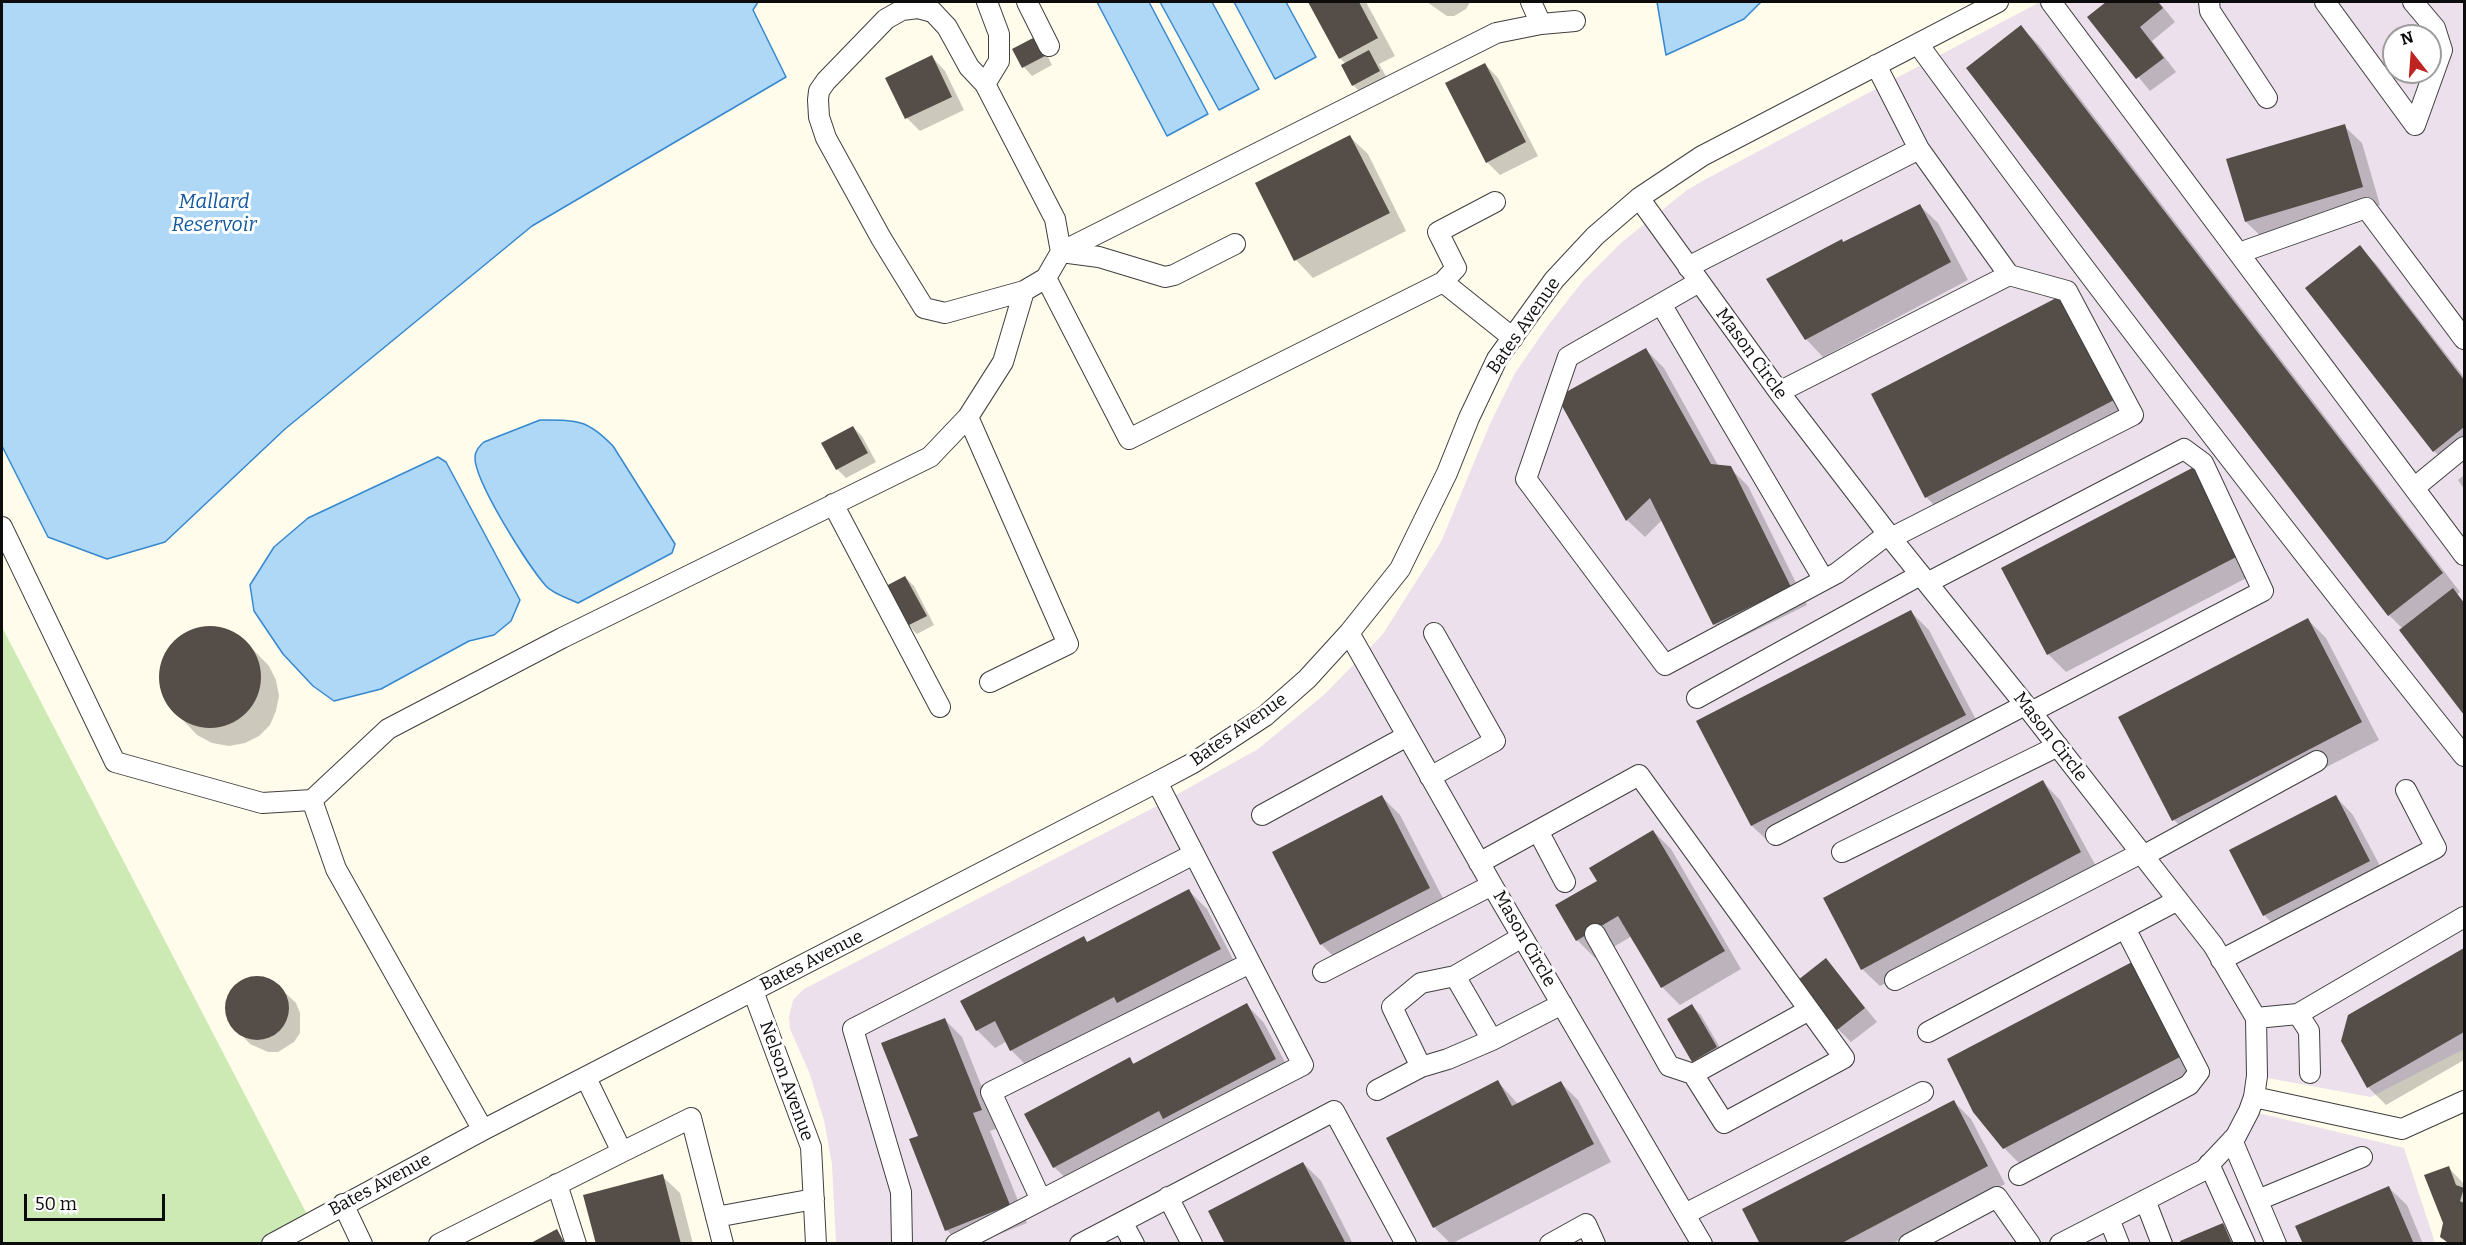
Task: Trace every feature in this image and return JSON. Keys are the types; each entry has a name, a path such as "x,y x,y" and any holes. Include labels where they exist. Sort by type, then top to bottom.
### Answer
{"street":[{"path":"1027,2 1049,46"},
{"path":"1531,2 1540,24"},
{"name":"Bates Avenue","path":"272,1244 483,1130 1193,763 1265,716 1307,680 1349,633 1400,569 1447,474 1469,417 1497,359 1554,280 1595,236 1639,198 1702,156 1998,2"},
{"path":"2051,2 2464,555"},
{"path":"2209,2 2210,11 2266,98"},
{"path":"2325,2 2415,125 2442,50 2435,28 2413,2"},
{"path":"985,84 999,61 999,34 995,4"},
{"path":"1060,252 1055,219 985,84 969,67 947,27 933,12 918,8 902,10 886,19 819,91 819,117 826,138 881,238 924,308 945,312 1024,291 1046,278 1060,252 1496,33 1540,24 1575,21"},
{"path":"1918,44 2031,199 2350,615 2464,756"},
{"path":"1876,65 1919,149 2009,275 2067,291 2133,415 1889,536 1837,573 1665,664 1526,478 1568,357 1661,304 1693,275 1919,149"},
{"name":"Mason Circle","path":"1639,198 1779,392 1889,536 2178,900 2221,960 2256,1018"},
{"path":"1046,278 1129,439 1443,282 1456,268 1438,232 1495,202"},
{"path":"2239,253 2366,208 2464,339"},
{"path":"1060,252 1100,257 1165,277 1174,275 1234,244"},
{"path":"1779,392 2009,275"},
{"path":"1443,282 1513,338"},
{"path":"2,527 115,762 262,803 312,800 388,729 562,638 930,457 968,417 1003,362 1024,291"},
{"path":"1661,304 1824,580"},
{"path":"968,417 1068,644 990,682"},
{"path":"2414,488 2464,447"},
{"path":"1697,698 1924,579 2184,449 2202,463 2263,591 1776,835"},
{"path":"834,504 940,707"},
{"path":"2,565 26,577"},
{"name":"Mason Circle","path":"1349,633 1479,863 1702,1244"},
{"path":"1430,777 1495,741 1434,633"},
{"path":"1262,815 1407,736"},
{"path":"1842,852 2058,746"},
{"path":"1894,980 2142,854 2317,761"},
{"path":"1479,863 1639,775 1844,1058 1724,1123 1693,1074 1669,1066 1595,934"},
{"path":"956,1244 1303,1065 1157,782"},
{"path":"2221,960 2436,848 2406,790"},
{"path":"312,800 336,869 483,1130"},
{"path":"1538,831 1565,882"},
{"path":"902,1244 901,1192 853,1029 1194,854"},
{"path":"1323,972 1492,885"},
{"path":"1928,1032 2178,900"},
{"path":"2060,1244 2204,1170 2232,1140 2249,1111 2253,1097 2257,1076 2256,1018 2298,1014 2464,917"},
{"path":"2019,1174 2189,1084 2199,1072 2125,928"},
{"path":"1421,1067 1392,1007 1421,983 1455,976 1522,937"},
{"path":"1041,1200 992,1092 1250,963"},
{"path":"1455,976 1492,1040"},
{"name":"Nelson Avenue","path":"753,991 811,1147 816,1244"},
{"path":"1377,1090 1421,1067 1448,1059 1492,1040 1562,1004"},
{"path":"1693,1074 1809,1010"},
{"path":"2298,1014 2309,1031 2310,1073"},
{"path":"586,1078 622,1152"},
{"path":"1685,1214 1923,1092"},
{"path":"2253,1097 2402,1129 2464,1101"},
{"path":"1080,1244 1334,1111 1406,1244"},
{"path":"439,1244 691,1118 723,1244"},
{"path":"2232,1140 2276,1244"},
{"path":"2258,1200 2362,1157"},
{"path":"2209,1164 2245,1244"},
{"path":"557,1184 576,1244"},
{"path":"1168,1197 1192,1244"},
{"path":"1909,1244 1997,1197 2030,1244"},
{"path":"716,1216 814,1199"},
{"path":"2145,1200 2162,1244"},
{"path":"343,1204 362,1244"},
{"path":"2109,1219 2120,1244"},
{"path":"1122,1222 1134,1244"},
{"path":"1550,1244 1586,1224 1595,1244"}],"shaded area":[{"path":"2040,2 2464,2 2464,1049 2371,1097 2257,1076 2250,1111 2404,1148 2435,1243 836,1243 832,1164 824,1120 809,1072 790,1029 789,1017 793,1000 804,989 1153,808 1258,749 1325,694 1383,634 1441,542 1490,424 1515,373 1549,324 1583,281 1622,242 1687,190"}],"green space":[{"path":"2,627 311,1222 272,1243 2,1243"}],"water":[{"name":"Mallard Reservoir","path":"2,2 758,2 753,10 786,77 532,226 285,429 165,542 107,559 48,537 2,446"},
{"path":"1097,2 1149,2 1208,114 1167,136"},
{"path":"1160,2 1212,2 1259,89 1219,110"},
{"path":"1234,2 1286,2 1316,57 1275,79"},
{"path":"1657,2 1761,2 1744,19 1666,55"},
{"path":"540,420 581,423 596,431 613,446 675,544 672,553 578,603 557,594 546,586 516,543 483,485 475,457 478,448 484,442"},
{"path":"438,457 446,462 520,600 511,621 494,635 469,641 381,689 334,701 313,686 283,654 254,611 250,585 274,547 308,518"}],"building":[{"path":"1308,2 1359,2 1378,38 1339,59"},
{"path":"2106,2 2158,2 2163,8 2140,27 2164,58 2136,79 2087,17"},
{"path":"2021,25 2443,573 2388,616 1966,68"},
{"path":"1035,37 1045,56 1022,68 1012,49"},
{"path":"1369,50 1380,71 1352,86 1341,65"},
{"path":"932,55 952,97 905,119 885,78"},
{"path":"1485,63 1526,142 1486,163 1445,83"},
{"path":"2345,124 2363,187 2245,222 2226,159"},
{"path":"1350,135 1390,213 1294,261 1255,183"},
{"path":"1920,204 1951,262 1805,340 1766,279 1842,239 1843,242"},
{"path":"2360,245 2464,380 2464,427 2433,452 2305,288"},
{"path":"2062,295 2116,399 1925,498 1871,394"},
{"path":"1646,348 1711,464 1731,466 1791,587 1713,625 1650,498 1626,521 1557,397"},
{"path":"853,426 868,453 836,470 821,443"},
{"path":"2194,467 2240,555 2047,655 2001,568"},
{"path":"905,576 927,616 907,626 886,586"},
{"path":"2453,588 2464,603 2464,715 2399,630"},
{"path":"1911,610 1966,715 1751,826 1696,721"},
{"path":"2308,618 2362,722 2172,821 2118,717"},
{"path":"210,626 239,634 253,648 261,677 253,706 239,720 210,728 181,720 167,706 159,677 167,648 181,634"},
{"path":"2043,780 2081,852 1861,970 1823,898"},
{"path":"1382,795 1430,888 1320,945 1272,852"},
{"path":"2336,795 2370,861 2263,916 2229,850"},
{"path":"1653,830 1725,951 1661,988 1618,916 1576,941 1555,905 1597,881 1589,868"},
{"path":"1189,889 1221,949 1117,1003 1114,997 1010,1051 995,1021 976,1031 960,1001 1084,936 1087,942"},
{"path":"2464,948 2464,1032 2367,1088 2341,1041 2348,1015"},
{"path":"1826,958 1865,1008 1837,1030 1798,980"},
{"path":"2132,962 2180,1057 2003,1149 1973,1112 1947,1059"},
{"path":"257,976 275,982 283,990 289,1008 283,1026 275,1034 257,1040 239,1034 231,1026 225,1008 231,990 239,982"},
{"path":"1247,1003 1276,1059 1163,1119 1159,1111 1053,1168 1024,1114 1130,1057 1133,1064"},
{"path":"1692,1004 1717,1047 1692,1062 1667,1019"},
{"path":"945,1018 982,1110 973,1113 1010,1205 945,1231 909,1139 918,1136 881,1043"},
{"path":"1498,1080 1512,1106 1561,1081 1594,1144 1433,1228 1386,1138"},
{"path":"1954,1100 1988,1166 1840,1244 1760,1244 1742,1209"},
{"path":"1303,1162 1346,1244 1225,1244 1208,1211"},
{"path":"2449,1166 2456,1185 2464,1188 2460,1201 2464,1203 2464,1244 2450,1244 2440,1237 2443,1223 2424,1175"},
{"path":"663,1174 681,1244 596,1244 583,1195"},
{"path":"2389,1186 2414,1244 2303,1244 2295,1226"},
{"path":"2223,1223 2232,1244 2181,1244 2180,1241"},
{"path":"557,1229 565,1244 529,1244"}]}
